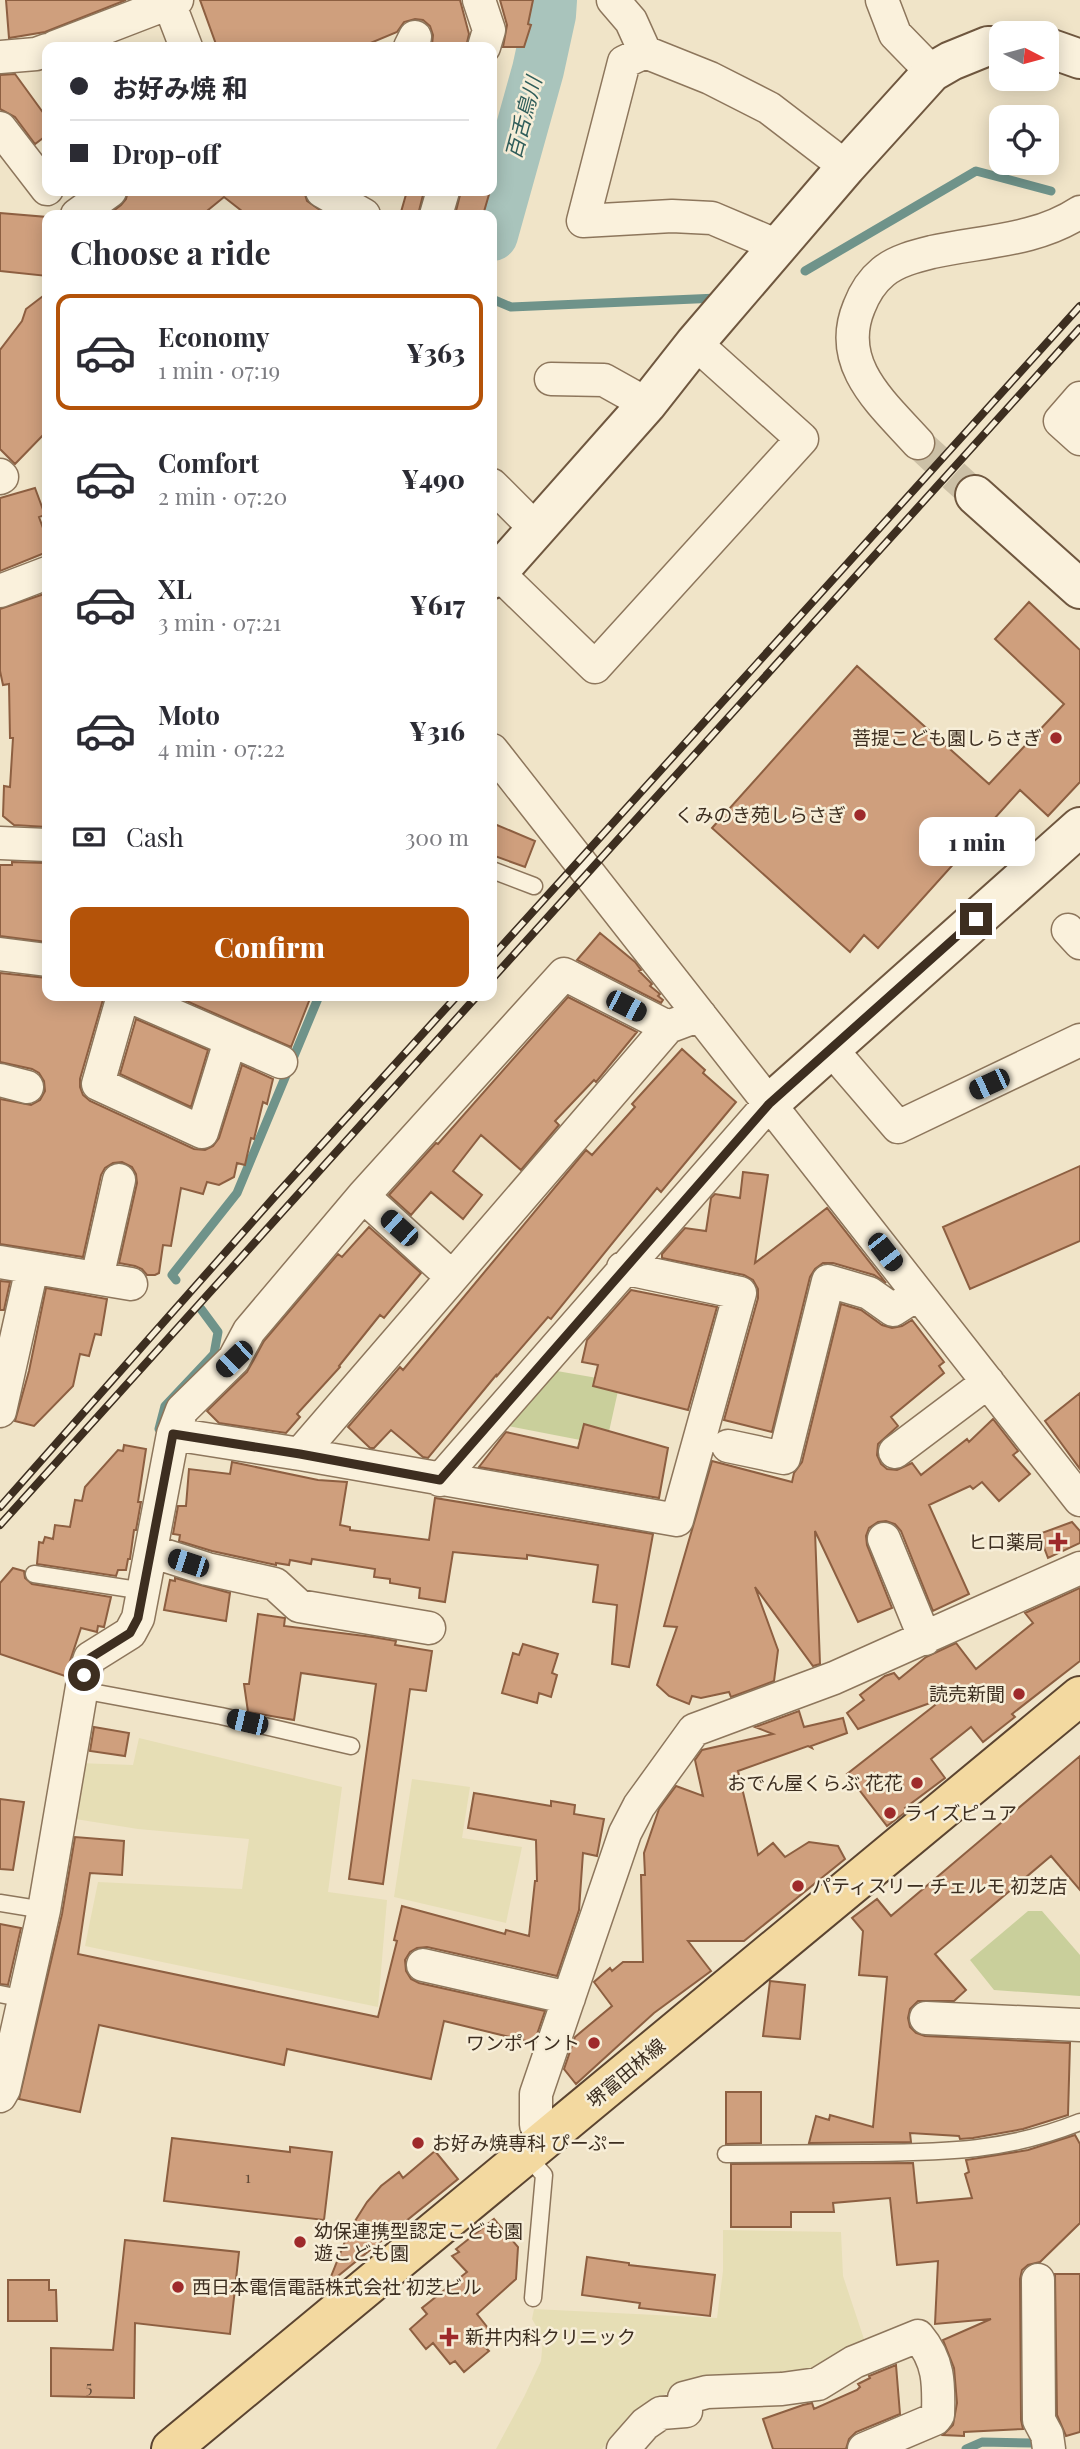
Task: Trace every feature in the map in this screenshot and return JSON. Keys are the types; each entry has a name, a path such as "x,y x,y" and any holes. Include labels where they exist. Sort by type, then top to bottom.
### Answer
{"main road":[{"name":"堺富田林線","path":"171,2449 1080,1696"}],"street":[{"path":"479,0 489,30 485,42"},
{"path":"613,0 631,21 645,52 710,78 769,108 846,167"},
{"path":"882,0 895,34 932,72"},
{"path":"68,42 172,1 184,42"},
{"path":"497,574 647,404 695,343 846,167 932,72 951,61 989,46"},
{"path":"0,57 42,52"},
{"path":"645,52 624,62 583,221 672,216 712,218 778,246"},
{"path":"1059,52 1080,59"},
{"path":"0,128 42,182"},
{"path":"53,196 64,210"},
{"path":"84,210 103,196"},
{"path":"332,196 355,210"},
{"path":"918,443 866,384 856,365 851,341 855,316 865,293 883,271 911,257 1018,237 1062,224 1080,212"},
{"path":"497,578 595,667 802,439 695,343"},
{"path":"551,379 604,380 647,404"},
{"path":"1080,398 1060,421 1080,439"},
{"path":"497,490 536,529"},
{"path":"975,495 1080,589"},
{"path":"0,591 42,575"},
{"path":"497,756 988,1382 1074,1484"},
{"path":"440,1480 769,1104 1080,827"},
{"path":"0,842 42,845"},
{"path":"0,954 42,959"},
{"path":"0,2096 4,2089 13,1996 44,1910 81,1690 90,1658 130,1633 138,1618 173,1434 182,1410 234,1359 249,1331 363,1196 564,974 668,1027"},
{"path":"122,1001 99,1084 202,1132 230,1041"},
{"path":"140,1001 281,1062"},
{"path":"300,1454 668,1027 700,1015"},
{"path":"831,1049 898,1127 1080,1040"},
{"path":"97,1279 119,1180"},
{"path":"363,1196 452,1277"},
{"path":"0,1262 131,1284"},
{"path":"0,1411 32,1268"},
{"path":"173,1434 677,1520 740,1293 623,1268"},
{"path":"728,1446 784,1458 828,1281 869,1293 893,1310 919,1294"},
{"path":"895,1452 988,1382"},
{"path":"884,1539 925,1639"},
{"path":"151,1551 207,1569 275,1584 299,1606 429,1628"},
{"path":"537,2148 536,2094 625,1833 639,1805 694,1730 834,1678 1080,1568"},
{"path":"423,1965 569,1998"},
{"path":"926,2018 1080,2025"},
{"path":"1038,2280 1038,2420 1046,2435 1049,2449"},
{"path":"623,2449 650,2437 661,2413 685,2411 684,2398 707,2392 782,2389 818,2384 854,2362 918,2336 928,2348 939,2377 938,2415 864,2449"}],"lane":[{"path":"497,872 534,886"},
{"path":"34,1574 144,1591"},
{"path":"81,1690 221,1716 351,1746"},
{"path":"0,1903 44,1910"},
{"path":"726,2154 921,2153 971,2150 1044,2136 1080,2122"},
{"path":"533,2298 544,2175 537,2148"}],"shaded area":[{"path":"139,1738 342,1787 328,1892 387,1900 378,2007 85,1946 98,1882 242,1889 249,1839 138,1829 69,1818 78,1763 133,1765"},
{"path":"412,1779 470,1787 462,1838 522,1847 506,1923 394,1897"},
{"path":"723,2230 841,2232 843,2276 865,2342 810,2372 676,2388 641,2408 602,2449 496,2449 541,2361 543,2338 532,2319 534,2309 717,2318 723,2271"}],"green space":[{"path":"557,1371 620,1382 606,1445 508,1426"},
{"path":"1028,1911 1042,1911 1080,1955 1080,1996 994,1990 970,1960"}],"building":[{"path":"6,0 126,0 45,32 9,38"},
{"path":"200,0 460,0 469,34 467,42 432,42 430,26 423,20 415,19 404,22 397,32 373,42 215,42"},
{"path":"500,0 533,0 528,24 531,25 524,47 503,47 507,25"},
{"path":"15,74 42,111 42,139 35,144 15,117 0,109 0,75"},
{"path":"127,196 306,196 307,201 320,210 241,210 224,197 208,210 114,210"},
{"path":"406,196 423,196 419,210 402,210"},
{"path":"460,196 489,196 484,210 456,210"},
{"path":"0,213 42,217 42,275 0,271"},
{"path":"42,297 42,436 15,464 0,449 0,350 22,321 26,309"},
{"path":"35,488 42,507 42,516 39,517 42,525 42,554 0,571 0,498"},
{"path":"42,595 42,827 14,825 3,816 4,786 10,787 13,738 10,738 9,684 3,685 0,671 0,609"},
{"name":"くみのき苑しらさぎ","path":"1029,602 1080,650 1080,782 1048,816 1020,790 878,948 864,935 850,952 712,828 857,666 989,784 1064,704 995,639"},
{"path":"497,825 535,841 525,867 497,857"},
{"path":"12,862 42,863 42,941 0,936 0,865 12,865"},
{"path":"600,933 635,962 641,970 639,971 652,984 650,986 660,994 658,996 663,1000 661,1003 577,960"},
{"path":"0,973 42,977 42,1001 103,1001 80,1079 83,1095 90,1101 194,1149 205,1150 213,1146 219,1138 242,1065 273,1079 267,1104 263,1102 254,1139 251,1138 245,1165 237,1163 234,1177 219,1185 207,1182 203,1194 181,1188 171,1246 163,1245 159,1273 147,1275 135,1266 119,1263 137,1183 132,1167 122,1162 113,1163 105,1168 101,1175 83,1257 0,1244 0,1099 31,1105 40,1100 45,1091 44,1081 39,1073 0,1062"},
{"path":"568,997 637,1032 596,1082 594,1080 555,1121 559,1125 521,1170 481,1135 453,1171 482,1195 463,1219 431,1192 411,1215 389,1195 436,1143 438,1144"},
{"path":"186,1001 309,1001 291,1047"},
{"path":"136,1019 208,1050 191,1107 120,1074"},
{"path":"682,1049 705,1070 703,1073 736,1102 661,1192 657,1188 551,1319 548,1317 496,1377 497,1374 428,1458 423,1457 391,1430 374,1448 370,1448 348,1427 400,1367 403,1370 586,1150 592,1155 635,1107 632,1104"},
{"path":"1080,1166 1080,1241 970,1289 943,1227"},
{"path":"743,1172 768,1175 755,1263 827,1208 886,1283 874,1275 833,1263 823,1263 815,1269 810,1277 772,1432 724,1420 758,1298 758,1289 753,1280 744,1275 662,1258 662,1254 685,1228 706,1231 711,1198 715,1194 740,1198"},
{"path":"369,1227 421,1273 384,1318 380,1315 340,1367 297,1414 300,1417 286,1433 219,1423 207,1411 247,1372 264,1341 338,1254 342,1257"},
{"path":"0,1281 10,1282 4,1310 0,1310"},
{"path":"46,1288 107,1299 101,1335 95,1334 89,1356 80,1354 73,1386 34,1426 15,1421 29,1371"},
{"path":"631,1290 717,1307 688,1410 593,1386 598,1365 582,1362 587,1340"},
{"path":"841,1304 861,1310 882,1325 892,1328 912,1320 944,1362 939,1366 944,1373 891,1417 898,1426 878,1444 877,1455 881,1464 887,1469 897,1470 912,1463 921,1475 967,1439 969,1442 993,1419 1018,1451 1013,1455 1030,1474 999,1501 982,1482 973,1489 970,1486 929,1505 969,1594 933,1611 901,1531 895,1524 878,1522 869,1528 867,1545 892,1608 858,1622 815,1531 820,1664 813,1666 755,1587 778,1650 774,1681 731,1697 729,1692 701,1698 692,1696 689,1704 669,1696 657,1685 677,1627 664,1626 712,1461 792,1482 794,1473 802,1462"},
{"path":"1080,1393 1080,1469 1045,1421"},
{"path":"584,1424 668,1448 659,1498 479,1467 506,1432 578,1448"},
{"path":"124,1445 146,1449 138,1502 141,1502 126,1570 118,1570 116,1576 37,1564 39,1542 43,1543 45,1537 53,1539 55,1525 70,1527 75,1500 82,1501 85,1487 118,1450 123,1451"},
{"path":"232,1462 318,1480 347,1482 340,1525 350,1527 350,1530 429,1540 435,1498 653,1534 629,1667 612,1664 617,1605 593,1602 598,1565 527,1555 527,1559 453,1552 445,1602 419,1598 420,1588 390,1583 390,1579 374,1577 375,1569 312,1559 311,1564 290,1560 289,1565 276,1565 179,1541 180,1535 173,1534 178,1506 186,1506 189,1469 230,1474"},
{"path":"1072,1522 1080,1531 1080,1543 1048,1558 1039,1534"},
{"path":"13,1568 24,1571 25,1578 32,1584 111,1597 104,1627 98,1626 97,1632 81,1628 65,1676 0,1654 0,1583"},
{"path":"175,1578 230,1593 226,1621 164,1610 170,1580 175,1581"},
{"path":"1080,1588 1080,1661 1012,1714 1015,1717 983,1742 971,1727 931,1759 945,1778 905,1808 907,1811 887,1826 847,1774 944,1698 858,1729 847,1713 864,1700 860,1695 885,1676 894,1673 899,1679 926,1657 956,1643 976,1669 1033,1623 1025,1613"},
{"path":"258,1614 285,1618 284,1626 373,1637 396,1641 395,1645 432,1651 426,1691 410,1689 383,1884 349,1879 376,1684 301,1673 294,1720 248,1712 244,1684 249,1684"},
{"path":"523,1644 558,1654 552,1673 557,1675 551,1697 539,1693 537,1703 502,1693 513,1653 519,1655"},
{"path":"799,1711 804,1727 843,1718 847,1733 811,1746 812,1748 808,1746 738,1771 758,1855 773,1843 785,1857 809,1842 838,1846 845,1859 744,1941 688,1941 711,1971 654,2013 576,2084 564,2069 575,2037 612,2006 594,1982 610,1968 612,1971 623,1962 643,1962 641,1875 645,1875 644,1853 659,1809 676,1786 703,1796 695,1760 702,1750 773,1734 755,1727"},
{"path":"94,1727 129,1733 125,1756 90,1751"},
{"path":"1080,1756 1080,1890 1051,1856 935,1954 966,1990 954,2001 918,2001 910,2009 908,2018 910,2027 925,2036 1070,2043 1068,2115 1023,2129 973,2138 910,2133 911,2142 809,2143 816,2116 829,2120 830,2115 873,2127 887,1977 859,1975 863,1931 852,1918 877,1899 891,1916"},
{"path":"474,1793 551,1806 551,1801 575,1805 574,1814 604,1819 597,1856 583,1853 579,1910 557,1976 427,1947 410,1952 405,1960 406,1971 411,1979 419,1983 545,2011 534,2043 444,2021 431,2079 287,2049 284,2065 99,2025 80,2112 19,2099 62,1914 75,1837 124,1841 122,1875 90,1873 78,1954 378,2017 397,1941 394,1940 402,1906 505,1934 506,1930 529,1936 537,1881 536,1840 468,1828"},
{"path":"0,1799 24,1802 13,1870 0,1869"},
{"path":"0,1924 21,1928 8,1985 0,1984"},
{"path":"770,1981 805,1985 800,2039 763,2036"},
{"path":"726,2092 761,2092 761,2143 726,2144"},
{"path":"1075,2135 1080,2144 1080,2223 1040,2262 1028,2265 1022,2270 1020,2279 1023,2429 964,2432 964,2436 943,2435 953,2425 957,2403 954,2368 943,2340 991,2319 935,2324 938,2261 897,2265 890,2198 833,2203 834,2212 791,2212 791,2227 731,2227 731,2164 913,2163 917,2203 972,2198 965,2174 969,2172 966,2160 1028,2150"},
{"path":"172,2138 290,2152 290,2147 332,2152 324,2220 164,2201"},
{"path":"435,2151 458,2179 328,2284 350,2229 367,2202 399,2172 403,2178"},
{"path":"494,2219 518,2247 516,2279 477,2314 495,2337 484,2346 489,2351 464,2372 455,2361 450,2364 433,2343 426,2349 410,2329 427,2314 422,2308 467,2272 452,2256 459,2252 456,2249"},
{"name":"西日本電信電話株式会社 初芝ビル","path":"125,2240 239,2252 230,2334 135,2323 134,2398 51,2396 51,2348 113,2350"},
{"path":"587,2257 715,2275 710,2316 639,2308 640,2303 582,2295"},
{"path":"1055,2274 1080,2274 1080,2432 1066,2436 1057,2415"},
{"path":"8,2280 49,2280 49,2290 56,2290 57,2321 8,2321"},
{"path":"896,2365 900,2414 856,2432 849,2439 846,2449 773,2449 763,2419 812,2403 814,2409 857,2390 860,2387 858,2384 870,2378 869,2376"}],"waterway":[{"name":"百舌鳥川","path":"497,217 538,70 551,0"},
{"path":"805,271 976,171 1051,191"},
{"path":"497,301 511,307 718,298"},
{"path":"176,1280 172,1275 237,1193 317,1001"},
{"path":"159,1429 165,1406 214,1354 218,1332 201,1309"},
{"path":"966,2449 982,2442 1033,2443"}],"tunnel":[{"path":"918,443 975,495"}],"railway":[{"path":"497,951 1080,306"},
{"path":"497,973 1080,328"},
{"path":"0,1507 277,1194 452,1001"},
{"path":"0,1525 472,1001"}],"place":[{"name":"菩提こども園しらさぎ","path":"1056,738"},
{"name":"くみのき苑しらさぎ","path":"860,815"},
{"name":"ヒロ薬局","path":"1058,1542"},
{"name":"読売新聞","path":"1019,1694"},
{"name":"おでん屋くらぶ 花花","path":"917,1783"},
{"name":"ライズピュア","path":"890,1813"},
{"name":"パティスリー チェルモ 初芝店","path":"798,1886"},
{"name":"ワンポイント","path":"594,2043"},
{"name":"お好み焼専科 ぴーぷー","path":"418,2143"},
{"name":"幼保連携型認定こども園 遊こども園","path":"300,2242"},
{"name":"西日本電信電話株式会社 初芝ビル","path":"178,2287"},
{"name":"新井内科クリニック","path":"449,2337"}],"route":[{"path":"84,1675 90,1658 130,1633 138,1618 173,1434 440,1480 769,1104 976,919"}]}
